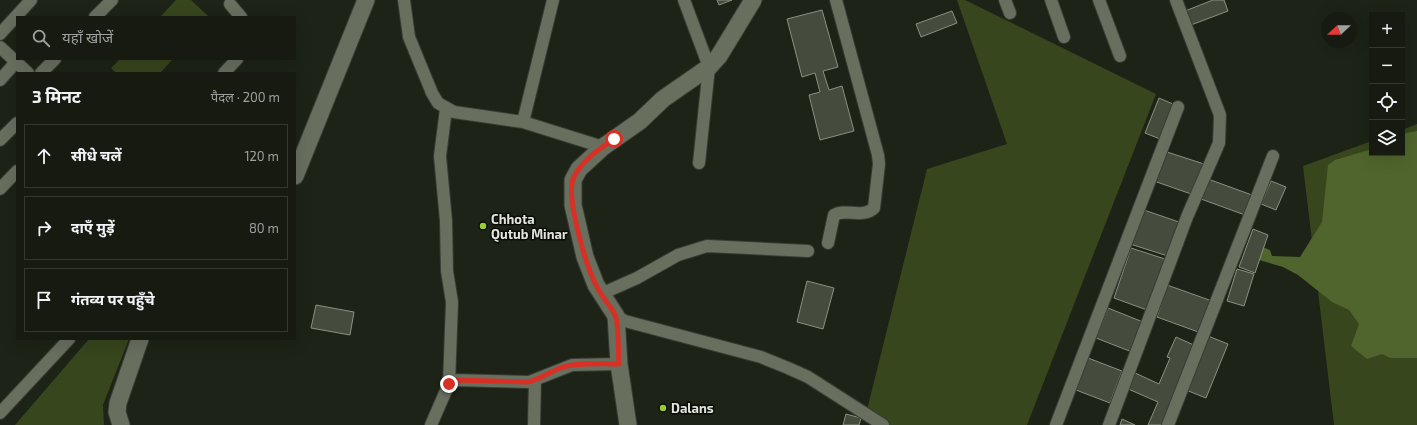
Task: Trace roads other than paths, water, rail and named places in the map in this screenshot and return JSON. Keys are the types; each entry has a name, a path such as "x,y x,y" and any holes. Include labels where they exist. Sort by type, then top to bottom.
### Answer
{"street":[{"path":"16,16 31,0"},
{"path":"96,16 112,0"},
{"path":"296,174 366,0"},
{"path":"404,0 409,37 432,93 438,103 446,109 454,112 523,122 603,146"},
{"path":"523,122 553,0"},
{"path":"684,0 709,67 699,163"},
{"path":"753,0 719,56 709,67 663,99 640,121 603,146 579,169 573,180 572,191 585,257 596,285 616,316 625,321 761,357 788,368 808,377 883,425"},
{"path":"828,243 834,215 837,213 868,212 874,208 879,164 857,75 836,0"},
{"path":"1005,0 1010,13"},
{"path":"1051,0 1064,37"},
{"path":"1100,0 1120,56"},
{"path":"1109,425 1188,217 1219,142 1220,115 1176,0"},
{"path":"230,4 240,16"},
{"path":"0,34 16,16"},
{"path":"0,47 27,72"},
{"path":"42,72 53,60"},
{"path":"225,72 236,60"},
{"path":"0,80 16,62"},
{"path":"1056,425 1178,107"},
{"path":"431,425 449,384 452,302 447,271 446,221 440,156 446,109"},
{"path":"0,140 16,124"},
{"path":"1168,425 1273,156"},
{"path":"0,189 16,172"},
{"path":"601,294 637,278 678,254 707,246 808,251"},
{"path":"616,316 619,364 628,425"},
{"path":"0,413 68,340"},
{"path":"121,425 116,412 140,340"},
{"path":"449,384 456,380 520,382 535,380 554,370 572,365 619,364"},
{"path":"534,425 535,380"}],"place":[{"name":"Chhota Qutub Minar","path":"483,226"},
{"name":"Dalans","path":"663,408"}]}
